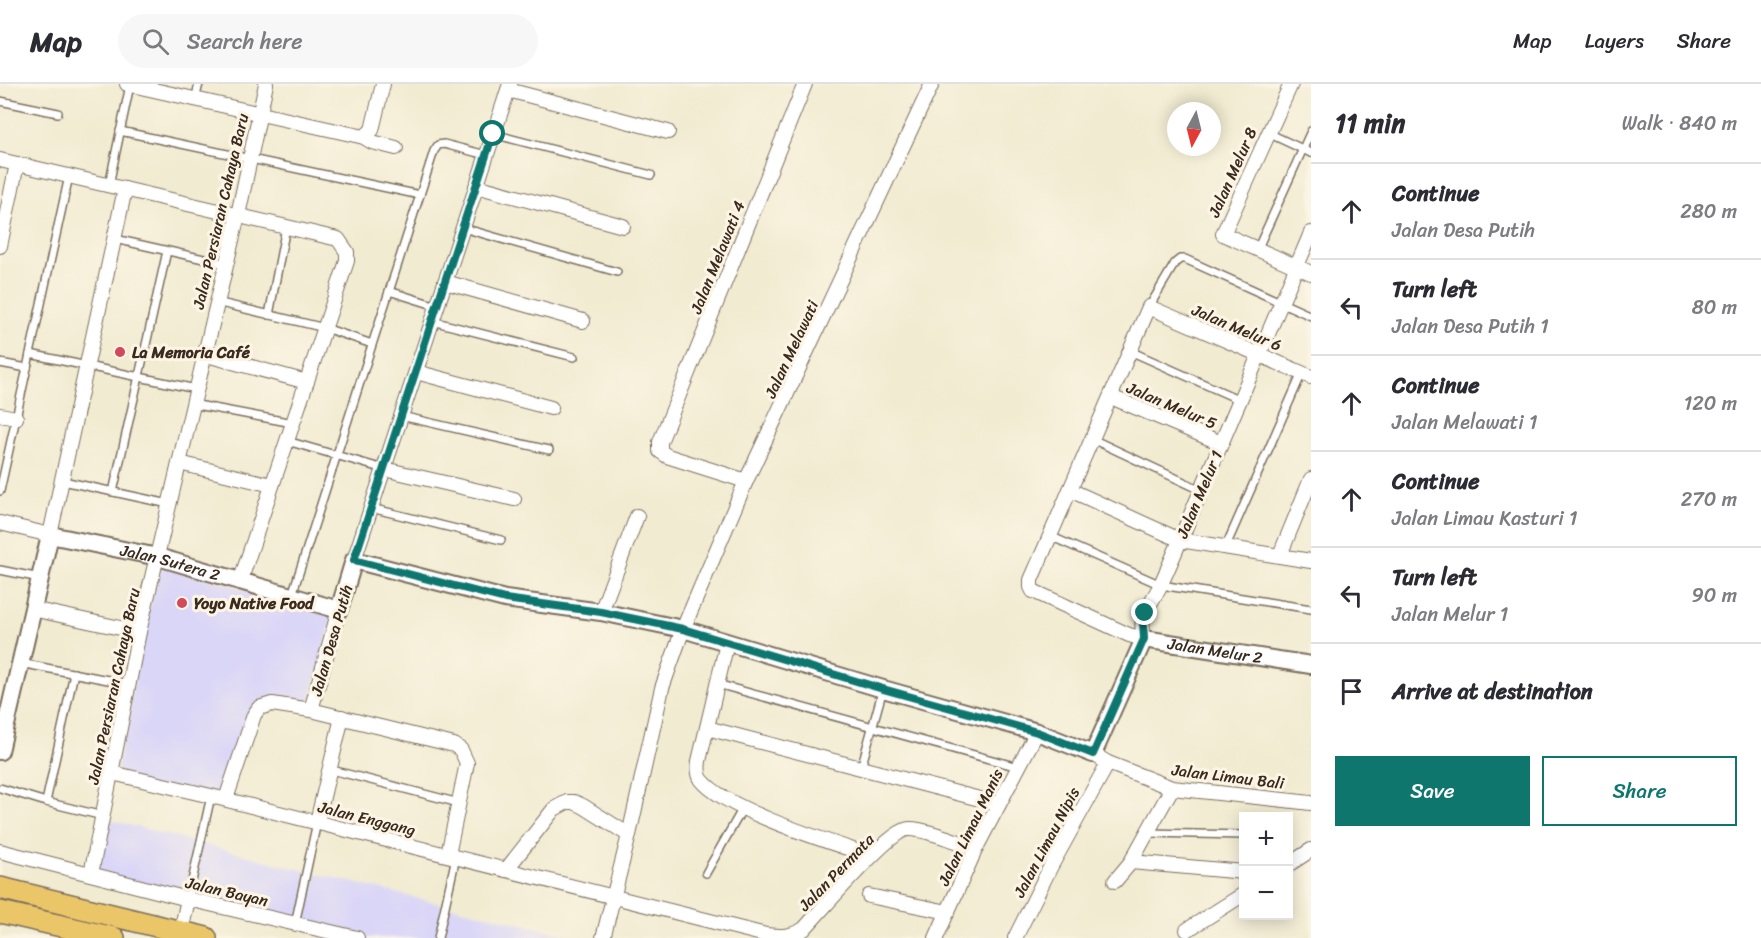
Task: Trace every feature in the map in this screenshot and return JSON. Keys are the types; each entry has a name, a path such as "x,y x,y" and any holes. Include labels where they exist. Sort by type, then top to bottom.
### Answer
{"highway":[{"path":"0,888 206,938"},
{"path":"0,912 114,938"}],"street":[{"name":"Jalan Persiaran Cahaya Baru","path":"91,874 139,632 203,354 238,216 266,84"},
{"path":"364,137 372,130 382,84"},
{"name":"Jalan Melawati 4","path":"746,481 667,456 660,451 660,442 805,84"},
{"name":"Jalan Melawati","path":"603,938 662,688 683,629 746,481 932,84"},
{"name":"Jalan Melur 8","path":"1291,84 1223,234 1311,273"},
{"path":"135,85 364,137 372,142 396,148"},
{"path":"509,87 668,132"},
{"name":"Jalan Desa Putih","path":"226,799 254,715 259,708 272,704 311,710 354,560 509,87"},
{"path":"0,160 338,239 347,252 347,261 240,582"},
{"path":"0,246 17,164"},
{"path":"476,186 623,226"},
{"path":"0,751 5,703 20,663 63,481 125,189"},
{"name":"Jalan Melur 1","path":"1093,754 1144,639 1145,613 1161,585 1311,233"},
{"path":"445,282 583,321"},
{"path":"1050,536 1149,308"},
{"name":"Jalan Melur 6","path":"1149,308 1306,375"},
{"path":"203,354 307,382"},
{"path":"416,372 552,408"},
{"name":"Jalan Melur 5","path":"1111,397 1221,443"},
{"path":"0,415 16,418"},
{"path":"179,463 272,484"},
{"path":"384,469 514,500"},
{"path":"1280,555 1311,479"},
{"path":"1070,490 1180,540 1311,561"},
{"path":"601,612 637,516"},
{"name":"Jalan Sutera 2","path":"0,523 158,557 339,610"},
{"name":"Jalan Melur 2","path":"1050,536 1031,580 1031,587 1036,593 1129,635 1144,639 1311,665"},
{"path":"354,560 530,604 601,612 683,629 1037,732 1093,754"},
{"path":"32,609 139,632"},
{"path":"727,643 699,761 698,771 701,779 721,795 743,808 871,856"},
{"path":"311,710 454,745 461,750 467,763 452,856"},
{"path":"317,822 342,717"},
{"name":"Jalan Limau Manis","path":"936,938 980,839 1037,732"},
{"path":"705,736 861,768 999,804"},
{"name":"Jalan Limau Bali","path":"1093,754 1108,763 1172,788 1311,803"},
{"name":"Jalan Limau Nipis","path":"1015,938 1108,763"},
{"name":"Jalan Enggang","path":"112,773 226,799 613,897"},
{"path":"1115,881 1131,862 1172,788"},
{"path":"506,870 554,809 567,802 583,806 629,835"},
{"name":"Jalan Permata","path":"613,897 766,936 787,937 804,929 871,856 906,829 980,839"},
{"path":"1293,862 1311,850"},
{"name":"Jalan Bayan","path":"0,852 357,938"},
{"path":"1131,862 1239,872"},
{"path":"869,896 948,912"},
{"path":"1187,930 1239,897"},
{"path":"181,932 188,899"}],"lane":[{"path":"195,100 199,84"},
{"path":"109,185 120,131 135,85"},
{"path":"0,101 58,113"},
{"path":"1257,250 1311,130"},
{"path":"120,131 420,195"},
{"path":"1268,133 1311,153"},
{"path":"493,134 651,175"},
{"path":"291,597 432,157 438,145 444,144 486,155"},
{"path":"0,491 3,464 16,418 69,176"},
{"path":"269,315 286,227"},
{"path":"463,228 616,272"},
{"path":"115,239 226,264"},
{"path":"113,492 167,251"},
{"path":"1149,308 1175,263 1180,259 1185,259 1311,316"},
{"path":"389,291 437,306"},
{"path":"216,302 325,328 372,344"},
{"path":"432,321 574,357"},
{"path":"1130,351 1239,400"},
{"path":"30,354 196,388"},
{"path":"0,363 27,368"},
{"path":"1226,546 1306,375"},
{"path":"192,404 293,423"},
{"path":"401,416 549,450"},
{"path":"1092,439 1201,490"},
{"path":"287,441 384,469"},
{"path":"63,481 169,504"},
{"path":"371,508 501,540"},
{"path":"1050,536 1161,585 1311,609"},
{"path":"0,570 40,578"},
{"path":"20,663 129,684"},
{"path":"46,802 74,673"},
{"path":"717,684 1018,767"},
{"path":"861,768 883,689"},
{"path":"328,769 459,803"},
{"path":"0,788 103,816"},
{"path":"188,899 211,796"},
{"path":"706,873 743,808"},
{"path":"295,924 317,822"},
{"path":"1147,833 1239,835"},
{"path":"438,938 452,856"}],"shaded area":[{"path":"161,564 333,615 308,706 259,702 221,803 115,778 143,633"},
{"path":"99,817 309,872 580,938 339,938 86,877"}],"place":[{"name":"La Memoria Café","path":"120,352"},
{"name":"Yoyo Native Food","path":"182,603"}],"route":[{"path":"493,134 354,560 505,599 601,612 683,629 1037,732 1093,754 1144,639 1145,613"}]}
